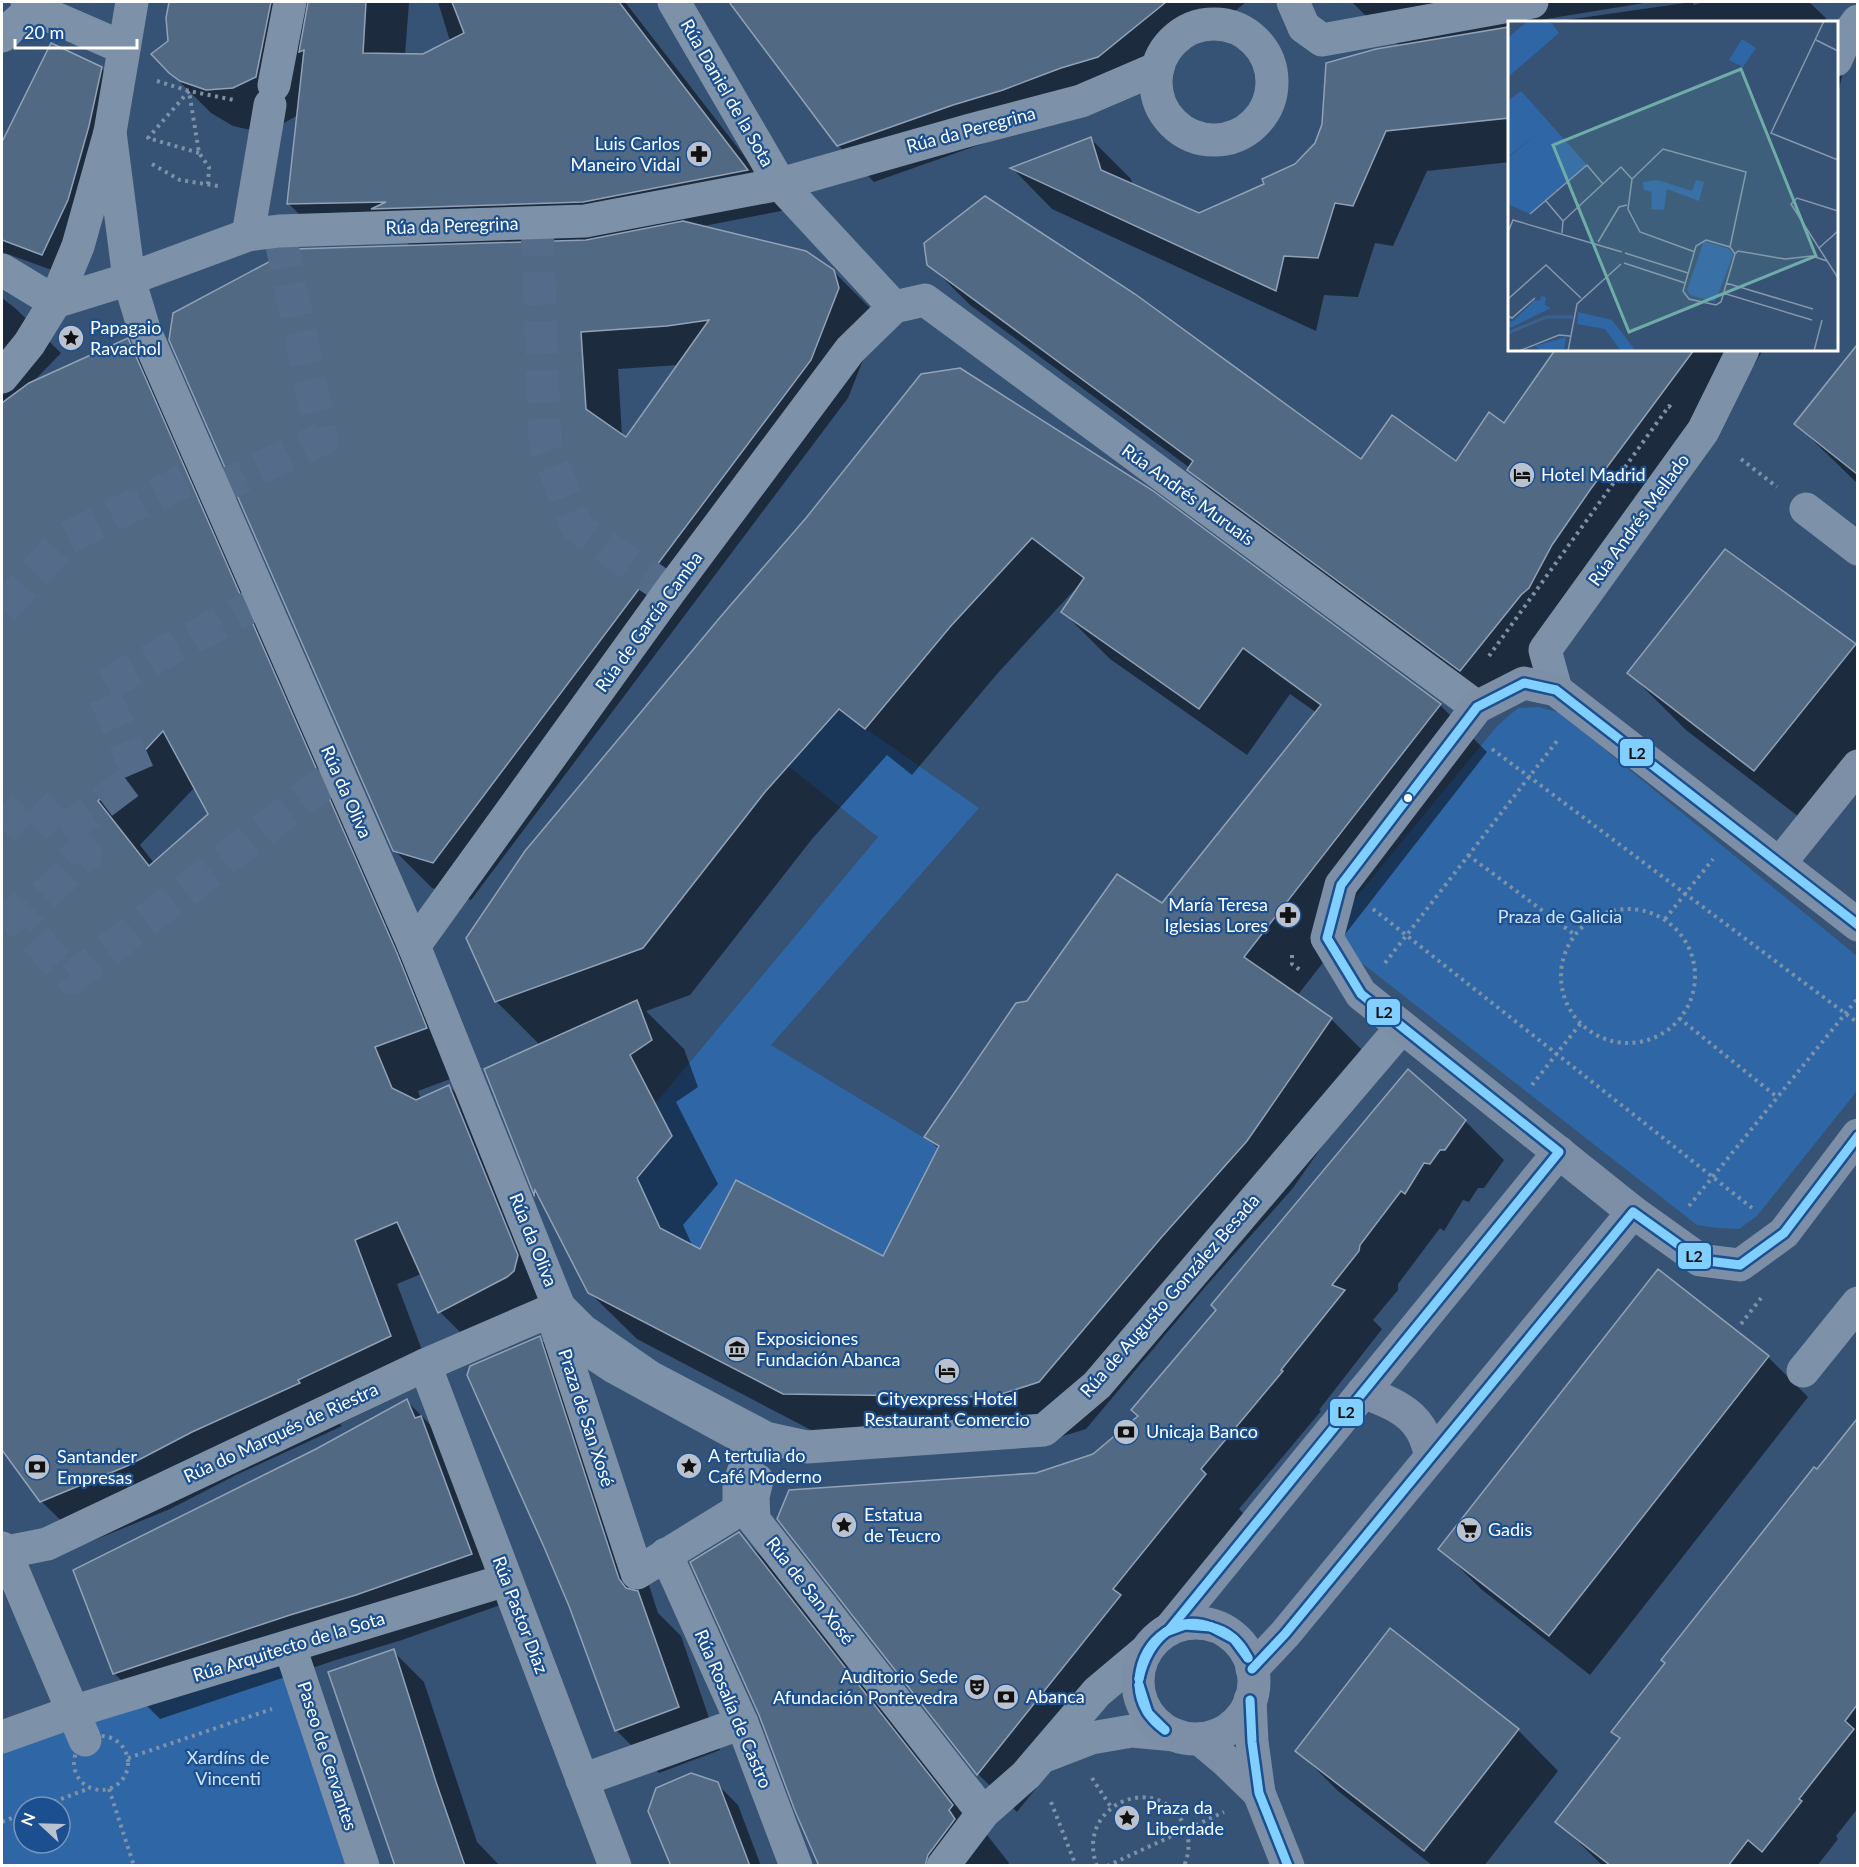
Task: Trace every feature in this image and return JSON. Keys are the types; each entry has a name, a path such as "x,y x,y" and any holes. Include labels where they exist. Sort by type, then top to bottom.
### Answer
{"main road":[{"path":"1856,922 1556,690 1524,683 1477,708 1341,885 1327,938 1361,994 1632,1212 1700,1260 1740,1265 1784,1233 1857,1135"},
{"path":"1780,863 1857,766"},
{"path":"1259,1793 1225,1760 1187,1737 1160,1727 1148,1714 1140,1699 1138,1683 1140,1666 1158,1640 1559,1152"},
{"path":"1187,1737 1216,1735 1231,1727 1243,1715 1251,1685 1285,1634 1632,1212"},
{"path":"1363,1392 1391,1404 1408,1415 1420,1427 1431,1455"},
{"path":"1158,1640 1185,1624 1204,1624 1221,1629 1235,1639 1246,1653 1251,1685 1252,1742 1259,1793 1288,1866"}],"street":[{"path":"2,377 29,344 55,302 78,246 110,132 132,2"},
{"path":"248,235 290,2"},
{"name":"Rúa Daniel de la Sota","path":"674,2 780,184"},
{"path":"1253,39 1298,14 1322,40 1532,2"},
{"path":"2,36 33,4 124,48"},
{"path":"1838,55 1846,37 1857,21"},
{"path":"1217,24 1236,29 1253,39 1266,55 1271,72 1272,91 1266,109 1255,124 1240,134 1223,140 1204,140 1172,123 1162,107 1156,88 1158,68 1166,50 1180,35 1198,27 1217,24"},
{"name":"Rúa da Peregrina","path":"55,302 129,279 248,235 279,231 585,221 780,184 1081,101 1158,68"},
{"name":"Rúa da Oliva","path":"110,132 129,279 144,329 414,946 559,1307"},
{"path":"780,184 894,307"},
{"path":"2,270 55,302"},
{"name":"Rúa Andrés Muruais","path":"894,307 926,300 1477,708"},
{"name":"Rúa de García Camba","path":"414,946 670,591 850,350 894,307"},
{"name":"Rúa Andrés Mellado","path":"1556,690 1545,650 1703,431 1743,351"},
{"path":"1806,509 1857,549"},
{"name":"Rúa de Augusto González Besada","path":"766,1438 807,1447 1044,1430 1097,1385 1402,1027"},
{"path":"1803,1371 1857,1303"},
{"name":"Rúa do Marqués de Riestra","path":"3,1552 47,1544 424,1365 559,1307"},
{"name":"Praza de San Xosé","path":"559,1307 582,1330 650,1377 766,1438"},
{"name":"Praza de San Xosé","path":"557,1329 614,1367 753,1443 739,1485 739,1510 666,1554 637,1573 557,1329"},
{"name":"Rúa Pastor Díaz","path":"424,1365 615,1866"},
{"name":"Rúa de San Xosé","path":"766,1438 753,1497 754,1520 983,1813"},
{"path":"3,1552 79,1726"},
{"name":"Rúa Rosalía de Castro","path":"666,1554 742,1723 796,1866"},
{"name":"Rúa Arquitecto de la Sota","path":"2,1737 79,1726 290,1647 506,1580"},
{"path":"943,1866 983,1813 1026,1775 1097,1692 1158,1640"},
{"name":"Paseo de Cervantes","path":"290,1647 363,1866"},
{"path":"582,1780 742,1723"},
{"path":"1042,1757 1091,1738 1132,1731 1187,1737"}],"path":[{"path":"156,80 189,91 229,99"},
{"path":"189,91 199,153 209,167 208,184"},
{"path":"189,91 148,138 199,153"},
{"path":"110,132 124,135 147,161 180,180 255,193"},
{"path":"1487,660 1669,406 1675,412"},
{"path":"1741,459 1806,509"},
{"path":"1382,967 1557,741"},
{"path":"1484,743 1857,1023"},
{"path":"1665,920 1720,851"},
{"path":"1468,855 1575,935"},
{"path":"1365,903 1752,1208"},
{"path":"1627,909 1647,911 1665,920 1679,932 1689,948 1694,965 1695,984 1690,1002 1666,1031 1649,1040 1630,1043 1611,1041 1594,1034 1581,1023 1569,1006 1563,988 1561,970 1566,951 1575,935 1590,921 1608,912 1627,909"},
{"path":"1683,1214 1857,998"},
{"path":"1679,1018 1777,1097"},
{"path":"1528,1090 1581,1023"},
{"path":"128,1758 307,1696"},
{"path":"1087,1769 1111,1808"},
{"path":"72,1795 90,1788"},
{"path":"109,1789 134,1866"},
{"path":"1048,1793 1076,1866"},
{"path":"1097,1866 1093,1843 1095,1829 1102,1817 1123,1801 1148,1797 1172,1808 1181,1818 1189,1844 1184,1866"},
{"path":"1219,1804 1231,1818"},
{"path":"1107,1866 1226,1812"}],"green space":[{"name":"Praza de Galicia","path":"1539,707 1560,713 1857,956 1857,1091 1757,1216 1739,1229 1697,1225 1363,964 1343,942 1341,930 1344,912 1498,725 1518,708"},
{"path":"839,710 979,808 771,1045 939,1147 883,1256 737,1180 701,1249 662,1229 654,1243 637,1178 655,1104 878,837 788,766"},
{"name":"Xardíns de Vincenti","path":"290,1647 363,1865 2,1865 2,1739"}],"building":[{"path":"169,2 271,2 256,77 233,88 206,90 180,81 169,73 151,54 168,41 166,18"},
{"path":"308,2 366,2 363,53 423,54 464,33 452,2 619,2 748,170 583,202 371,209 386,202 287,204 304,50 299,52"},
{"path":"729,2 1166,2 1098,57 837,146"},
{"path":"1508,27 1508,118 1386,131 1353,206 1335,203 1318,258 1284,256 1276,291 1010,168 1091,137 1101,170 1199,213 1264,184 1262,179 1295,164 1315,143 1322,124 1326,63 1376,49"},
{"path":"51,43 102,67 89,126 68,200 42,255 2,240 2,142"},
{"path":"985,196 1135,294 1361,459 1392,415 1456,461 1489,412 1504,423 1554,351 1693,351 1590,490 1552,545 1529,588 1460,671 1187,470 1193,461 927,265 924,243"},
{"path":"683,221 806,251 834,270 839,288 811,360 433,863 393,851 169,340 173,313 293,249 586,240","holes":["709,320 626,437 586,409 581,332 667,326"]},
{"path":"128,338 397,953 427,1028 375,1047 392,1088 416,1100 449,1085 518,1255 514,1271 507,1277 438,1313 397,1222 355,1240 391,1336 298,1380 300,1383 192,1432 127,1466 40,1502 2,1450 2,403 29,383","holes":["163,731 208,814 149,866 98,801"]},
{"path":"1857,345 1857,474 1794,424"},
{"path":"960,368 1152,490 1441,704 1244,957 1332,1018 1247,1141 1160,1239 1039,1382 992,1397 783,1394 588,1293 535,1190 534,1195 484,1069 637,1000 652,1040 630,1055 672,1136 637,1178 660,1228 700,1249 736,1180 883,1256 939,1146 924,1137 1016,1003 1027,1001 1117,874 1162,903 1321,705 1243,648 1199,709 1061,612 1084,578 1032,538 950,627 865,729 839,709 765,792 643,948 495,1002 466,938 525,851 806,518 921,374"},
{"path":"1725,549 1856,644 1754,771 1627,673"},
{"path":"1408,1069 1466,1120 1445,1150 1440,1150 1430,1164 1424,1163 1405,1194 1401,1191 1360,1245 1359,1251 1332,1285 1345,1290 1281,1370 1283,1371 1201,1469 1206,1474 1113,1589 1121,1595 977,1775 777,1519 789,1490 1036,1473 1093,1454 1138,1416 1131,1410 1216,1310 1211,1305"},
{"path":"1658,1269 1769,1356 1549,1636 1438,1549"},
{"path":"540,1336 619,1579 626,1588 638,1591 679,1707 615,1731 569,1606 467,1375 470,1366"},
{"path":"407,1399 415,1418 421,1416 472,1554 356,1595 113,1674 73,1570 316,1449"},
{"path":"1857,1419 1857,1705 1845,1721 1854,1729 1799,1799 1802,1801 1762,1852 1748,1840 1728,1866 1611,1866 1555,1822 1620,1738 1611,1732 1665,1663 1661,1660 1814,1467 1817,1469"},
{"path":"739,1532 953,1805 949,1810 955,1819 928,1855 925,1866 819,1866 795,1811 759,1715 690,1562"},
{"path":"1390,1628 1519,1729 1424,1851 1295,1751"},
{"path":"394,1649 465,1866 395,1866 328,1672"},
{"path":"691,1773 718,1782 750,1866 671,1866 648,1811 656,1788"}],"tunnel":[{"path":"537,223 545,445 577,527 670,591"},
{"path":"214,490 322,439 279,231"},
{"path":"2,610 67,538 206,470"},
{"path":"63,832 139,775 101,687 262,600"},
{"path":"2,903 72,978 338,772"},
{"path":"2,830 31,799 86,855 18,921"}],"transit line":[{"name":"L2","path":"1169,1630 1559,1152 1361,994 1327,938 1341,885 1477,707 1524,683 1556,690 1858,925"},
{"name":"L2","path":"1252,1669 1285,1634 1633,1212 1700,1260 1740,1265 1784,1233 1858,1136"},
{"name":"L2","path":"1166,1632 1176,1626 1188,1624 1211,1627"},
{"name":"L2","path":"1166,1632 1185,1625 1211,1627"},
{"name":"L2","path":"1211,1627 1233,1638 1248,1658"},
{"name":"L2","path":"1211,1627 1234,1639 1248,1658"},
{"name":"L2","path":"1139,1679 1147,1652 1166,1632"},
{"name":"L2","path":"1139,1679 1148,1653 1166,1632"},
{"name":"L2","path":"1139,1685 1148,1713 1165,1730"},
{"name":"L2","path":"1139,1685 1146,1710 1165,1730"},
{"name":"L2","path":"1250,1700 1252,1742 1259,1793 1288,1866"}],"place":[{"name":"Luis Carlos Maneiro Vidal","path":"699,154"},
{"name":"Papagaio Ravachol","path":"71,338"},
{"name":"Hotel Madrid","path":"1522,475"},
{"name":"María Teresa Iglesias Lores","path":"1288,915"},
{"name":"Exposiciones Fundación Abanca","path":"737,1349"},
{"name":"Cityexpress Hotel Restaurant Comercio","path":"947,1371"},
{"name":"Unicaja Banco","path":"1126,1432"},
{"name":"A tertulia do Café Moderno","path":"689,1466"},
{"name":"Santander Empresas","path":"37,1467"},
{"name":"Estatua de Teucro","path":"844,1525"},
{"name":"Gadis","path":"1469,1530"},
{"name":"Auditorio Sede Afundación Pontevedra","path":"977,1687"},
{"name":"Abanca","path":"1006,1697"},
{"name":"Praza da Liberdade","path":"1127,1818"}]}
